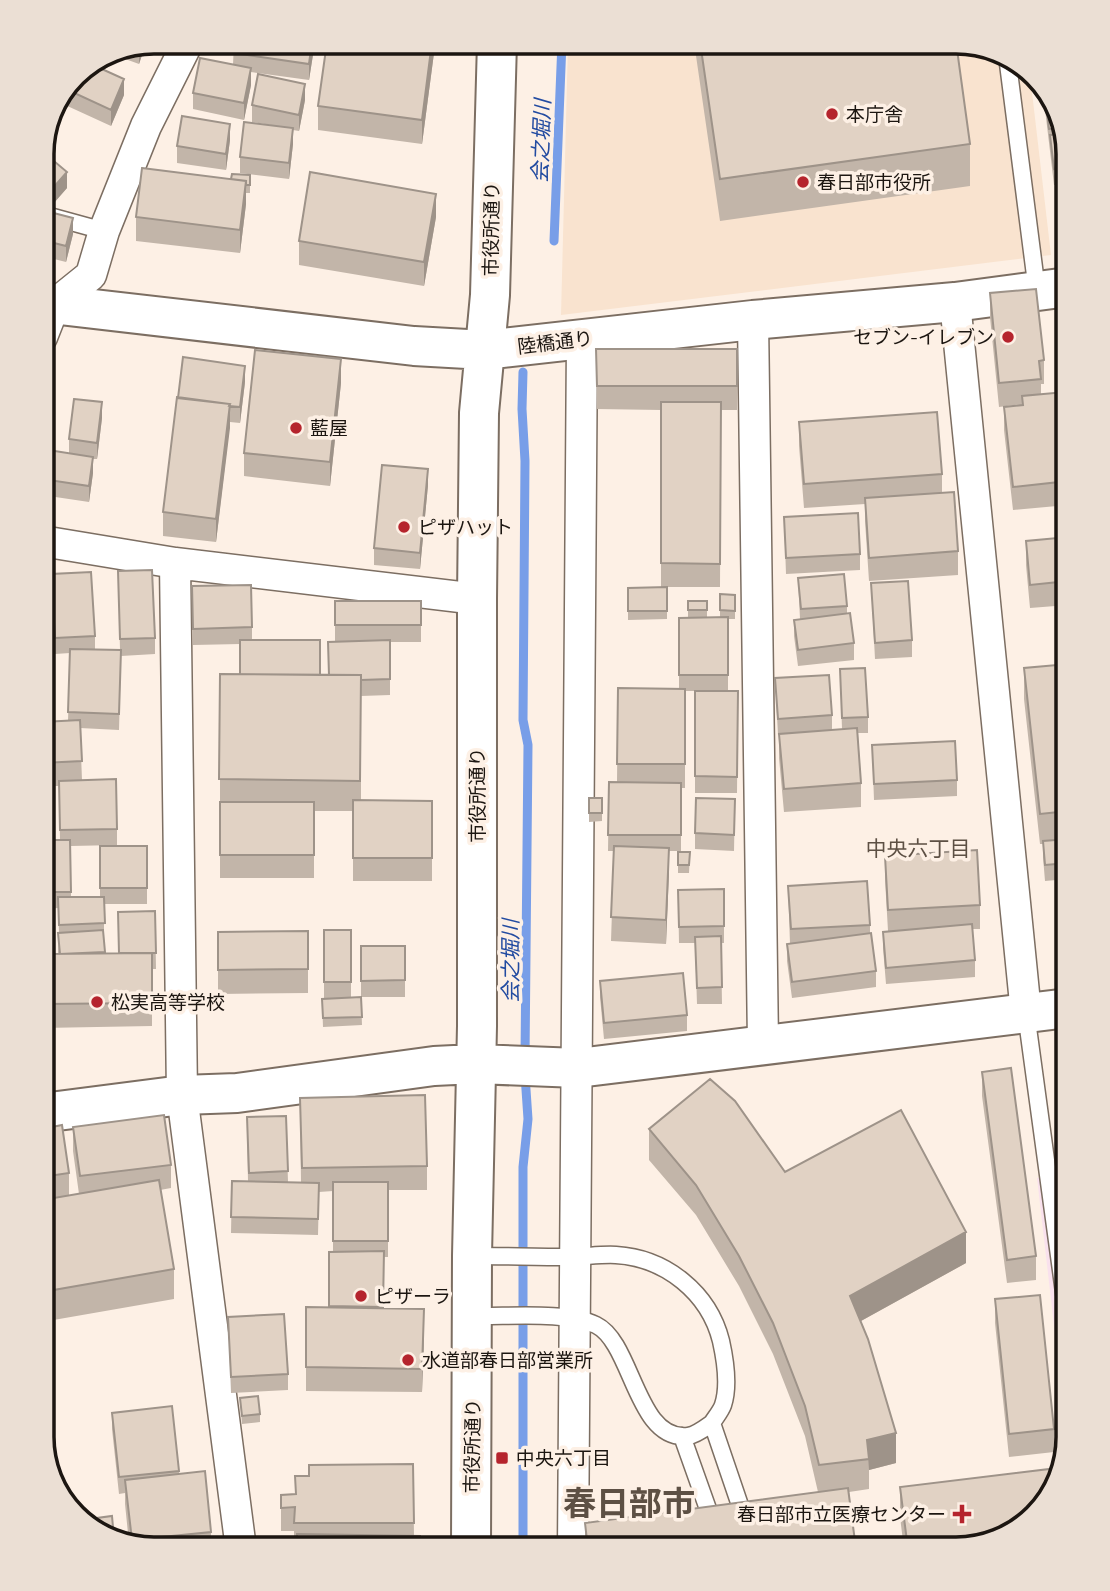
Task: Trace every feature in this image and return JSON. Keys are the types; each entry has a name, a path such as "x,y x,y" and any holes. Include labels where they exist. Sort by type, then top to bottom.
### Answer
{"street":[{"path":"54,309 91,275 104,231 146,126 182,54"},
{"name":"市役所通り","path":"472,1537 487,1317 489,1065 477,599 479,413 499,349 490,295 497,54"},
{"name":"陸橋通り","path":"54,316 414,346 499,349 753,320 955,302 1052,289"},
{"path":"955,302 1026,1013"},
{"path":"753,320 764,1044"},
{"path":"572,1537 562,1318 576,1257 567,1068 573,340"},
{"path":"54,543 175,563 477,599"},
{"path":"175,563 182,1096 239,1537"},
{"path":"54,1112 182,1096 236,1093 434,1066 567,1068 1056,1009"}],"lane":[{"path":"1010,70 1052,289"},
{"path":"54,217 104,231"},
{"path":"1026,1013 1056,1204"},
{"path":"486,1256 616,1255 634,1258 671,1271 699,1297 720,1337 724,1357 723,1404 712,1423 690,1436 675,1436 656,1422 644,1406 613,1340 599,1326 562,1318 487,1317"},
{"path":"712,1423 746,1526"},
{"path":"682,1436 715,1529"}],"shaded area":[{"name":"春日部市役所","path":"568,54 962,54 1000,65 1032,89 1051,255 561,315"},
{"path":"1056,1176 1056,1343 1037,1178"}],"building":[{"path":"240,54 310,54 309,64"},
{"path":"325,54 430,54 422,120 318,106"},
{"name":"本庁舎","path":"702,54 958,54 970,144 720,179"},
{"path":"200,58 251,68 244,103 193,93"},
{"path":"102,69 124,79 111,110 75,93"},
{"path":"258,74 305,84 299,115 252,105"},
{"path":"182,116 230,124 226,154 177,146"},
{"path":"244,122 293,128 289,163 240,157"},
{"path":"1050,135 1054,135 1055,141 1056,169 1054,169"},
{"path":"54,161 67,172 54,187"},
{"path":"142,168 246,181 240,230 136,217"},
{"path":"310,172 436,194 424,262 299,241"},
{"path":"232,174 250,175 250,185 246,185 246,181 231,179"},
{"path":"54,213 73,218 66,246 54,243"},
{"path":"1036,289 1044,360 1039,361 1041,379 999,383 990,293"},
{"path":"596,349 737,349 737,386 597,386"},
{"path":"255,350 341,359 330,462 244,453"},
{"path":"183,357 245,366 240,407 178,398"},
{"path":"1056,393 1056,482 1013,487 1004,407 1023,405 1022,396"},
{"path":"177,397 230,404 216,519 163,512"},
{"path":"74,399 102,402 97,443 69,439"},
{"path":"661,402 721,402 720,564 661,563"},
{"path":"937,412 942,474 804,484 799,422"},
{"path":"54,451 93,457 89,486 54,481"},
{"path":"382,465 428,469 420,553 374,548"},
{"path":"954,492 958,551 869,558 865,498"},
{"path":"858,513 860,554 786,558 784,517"},
{"path":"1056,538 1056,582 1030,585 1026,541"},
{"path":"152,570 155,638 120,639 118,571"},
{"path":"91,572 95,636 55,638 54,574"},
{"path":"844,574 847,606 801,609 798,578"},
{"path":"908,581 912,640 875,643 871,583"},
{"path":"251,585 252,627 193,629 192,586"},
{"path":"667,587 667,611 628,611 628,588"},
{"path":"720,594 735,595 735,611 720,610"},
{"path":"335,601 421,601 421,625 335,625"},
{"path":"688,601 707,601 707,610 688,610"},
{"path":"850,613 854,643 798,650 794,620"},
{"path":"728,617 728,675 679,675 679,618"},
{"path":"240,640 320,640 320,675 240,674"},
{"path":"390,640 390,679 361,680 361,675 329,675 328,642"},
{"path":"70,649 121,650 119,714 68,712"},
{"path":"1056,665 1056,812 1040,814 1024,668"},
{"path":"865,668 868,717 842,718 840,669"},
{"path":"220,674 361,675 360,781 219,779"},
{"path":"829,675 832,715 778,719 775,678"},
{"path":"618,688 685,689 685,764 617,764"},
{"path":"695,691 738,691 737,777 695,776"},
{"path":"80,720 82,761 54,762 54,721"},
{"path":"857,728 861,783 784,789 779,734"},
{"path":"955,741 957,780 874,784 872,745"},
{"path":"116,779 117,829 60,830 59,781"},
{"path":"609,782 681,783 681,835 608,835"},
{"path":"589,798 602,798 602,813 589,813"},
{"path":"696,798 735,799 734,835 695,833"},
{"path":"353,800 432,801 432,858 353,858"},
{"path":"220,802 314,802 314,855 220,855"},
{"path":"54,840 70,840 71,892 54,892"},
{"path":"1056,840 1056,864 1045,865 1043,841"},
{"path":"100,846 147,846 147,888 100,888"},
{"path":"614,846 669,848 666,920 611,917"},
{"path":"977,850 980,905 888,910 885,856"},
{"path":"678,852 690,852 689,865 678,865"},
{"path":"867,881 870,925 791,929 788,886"},
{"path":"724,889 724,926 679,927 678,890"},
{"path":"58,897 104,897 105,923 59,925"},
{"path":"155,911 156,953 119,953 118,912"},
{"path":"972,924 975,960 886,968 883,932"},
{"path":"103,930 105,952 60,954 58,933"},
{"path":"324,930 351,930 351,982 324,982"},
{"path":"308,931 308,969 218,970 218,932"},
{"path":"871,933 876,971 792,982 787,944"},
{"path":"721,936 722,987 697,988 695,937"},
{"path":"361,946 405,946 405,980 361,981"},
{"path":"152,953 152,1003 54,1004 54,954"},
{"path":"683,973 687,1015 604,1023 600,981"},
{"path":"361,997 362,1017 323,1018 322,999"},
{"path":"1011,1068 1036,1256 1007,1260 982,1072"},
{"path":"710,1079 735,1101 785,1172 901,1110 966,1232 850,1296 868,1339 896,1433 867,1440 869,1459 819,1465 805,1406 773,1323 739,1256 696,1185 649,1129"},
{"path":"425,1095 427,1166 302,1168 300,1098"},
{"path":"164,1115 171,1165 80,1176 73,1127"},
{"path":"286,1116 288,1171 249,1173 247,1117"},
{"path":"62,1125 69,1173 54,1175 54,1127"},
{"path":"159,1180 174,1269 54,1290 54,1198"},
{"path":"232,1181 319,1183 318,1219 231,1217"},
{"path":"333,1182 388,1182 388,1241 333,1241"},
{"path":"384,1251 383,1307 329,1306 329,1252"},
{"path":"1040,1295 1054,1429 1009,1434 995,1299"},
{"path":"306,1307 424,1309 422,1369 306,1367"},
{"path":"284,1314 288,1374 231,1377 228,1317"},
{"path":"258,1396 260,1414 242,1416 240,1398"},
{"path":"172,1406 179,1471 119,1477 112,1413"},
{"path":"413,1464 414,1523 294,1523 295,1507 281,1508 281,1495 296,1494 295,1476 309,1476 309,1465"},
{"name":"春日部市立医療センター","path":"1050,1469 1035,1498 1017,1516 994,1529 969,1536 906,1537 900,1487"},
{"path":"205,1471 211,1532 162,1537 131,1534 125,1480"},
{"path":"848,1488 854,1537 587,1537 585,1523"},
{"path":"112,1516 113,1527 99,1520 96,1518"},
{"path":"297,1534 420,1536 420,1537 297,1537"}],"waterway":[{"name":"会之堀川","path":"554,241 562,54"},
{"name":"会之堀川","path":"523,372 523,720 528,745 525,1058"},
{"name":"会之堀川","path":"523,1537 523,1167 528,1119 525,1075"}],"place":[{"name":"本庁舎","path":"832,114"},
{"name":"春日部市役所","path":"803,182"},
{"name":"セブン-イレブン","path":"1008,337"},
{"name":"藍屋","path":"296,428"},
{"name":"ピザハット","path":"404,527"},
{"name":"松実高等学校","path":"97,1002"},
{"name":"ピザーラ","path":"361,1296"},
{"name":"水道部春日部営業所","path":"408,1360"},
{"name":"中央六丁目","path":"502,1458"},
{"name":"春日部市立医療センター","path":"962,1514"}],"district":[{"name":"中央六丁目","path":"918,848"},
{"name":"春日部市","path":"629,1503"}]}
